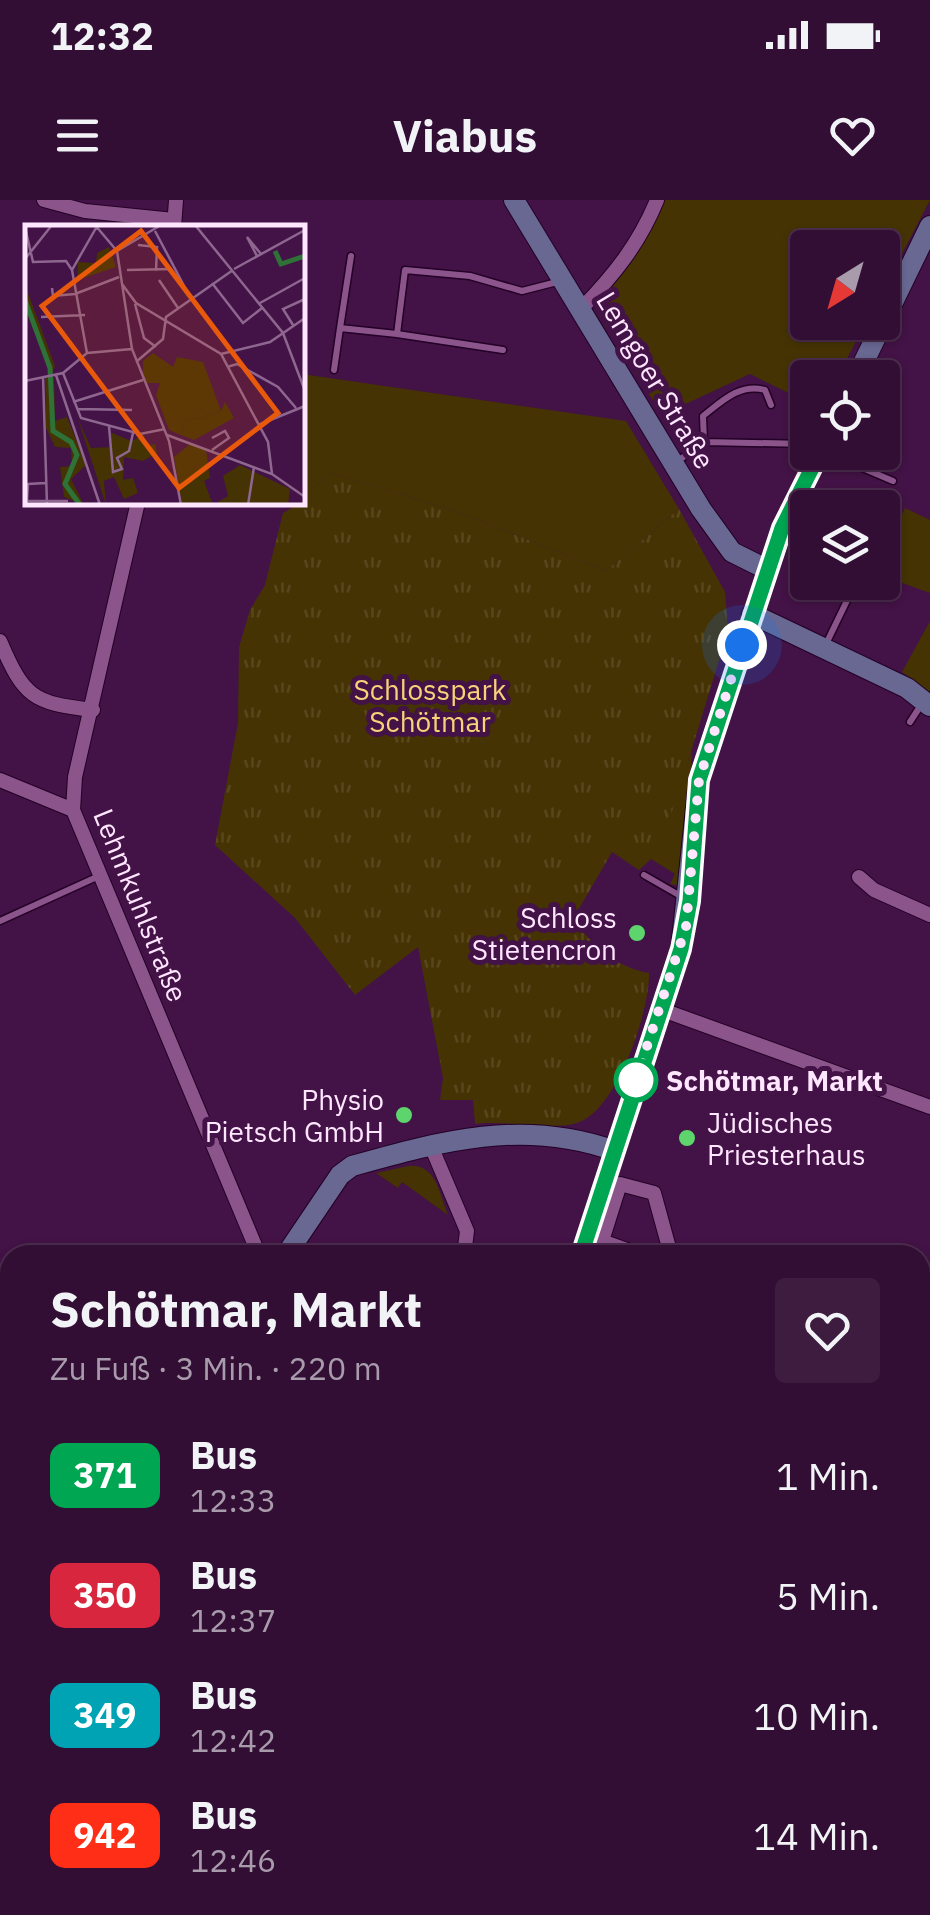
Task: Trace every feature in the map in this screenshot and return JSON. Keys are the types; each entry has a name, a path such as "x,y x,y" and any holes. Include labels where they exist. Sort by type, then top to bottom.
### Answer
{"street":[{"path":"44,200 85,211 174,224 176,200"},
{"name":"Lemgoer Straße","path":"514,200 732,552 768,570"},
{"path":"581,309 643,234 657,200"},
{"path":"865,360 930,226"},
{"path":"592,1245 615,1151 681,949 690,901 699,780 782,528 813,470"},
{"name":"Lehmkuhlstraße","path":"137,505 75,777 73,810 256,1245"},
{"path":"752,614 927,703"},
{"path":"0,641 18,682 33,698 93,710"},
{"path":"0,780 73,810"},
{"path":"859,877 874,890 930,915"},
{"path":"660,1009 930,1106"},
{"path":"293,1245 340,1175 352,1166 431,1146 542,1131 615,1151"},
{"path":"431,1146 467,1231 465,1245"},
{"path":"613,1245 602,1241 620,1184 654,1192 668,1245"}],"lane":[{"path":"334,370 350,256"},
{"path":"398,334 405,270 470,276 522,291 534,291 562,279"},
{"path":"340,328 503,350"},
{"path":"704,442 703,416 732,394 752,386 765,390 771,405"},
{"path":"771,430 771,442"},
{"path":"674,464 704,442 790,443"},
{"path":"866,470 893,481"},
{"path":"824,649 847,600"},
{"path":"910,722 927,703"},
{"path":"644,874 690,901"},
{"path":"0,921 100,876"}],"green space":[{"path":"663,200 930,200 900,257 900,230 790,230 790,340 857,340 846,360 790,360 790,394 750,374 662,415 593,305 647,236"},
{"path":"305,374 626,421 679,509 606,571 456,511 331,473 305,495"},
{"name":"Schlosspark Schötmar","path":"331,473 456,511 606,571 679,509 725,592 728,631 675,804 651,859 639,870 612,852 573,919 606,954 649,973 644,1010 618,1080 592,1115 577,1123 475,1124 473,1100 440,1100 443,1078 418,947 355,995 295,918 215,845 238,723 239,647 250,610 265,585 283,513 305,505 305,495"},
{"path":"905,508 930,520 930,593 900,582 900,519"},
{"path":"930,621 930,693 902,672"},
{"path":"692,751 682,886 670,884 675,874 651,859"},
{"path":"408,1166 431,1174 448,1215 402,1182 398,1188 376,1173"}],"bus line":[{"name":"371","path":"586,1245 681,949 690,901 699,780 782,528 811,470"}],"place":[{"name":"Schloss Stietencron","path":"637,933"},
{"name":"Schötmar, Markt","path":"636,1080"},
{"name":"Physio Pietsch GmbH","path":"404,1115"},
{"name":"Jüdisches Priesterhaus","path":"687,1138"}],"route":[{"path":"636,1080 635,1083 681,949 690,901 699,780 742,645"}]}
